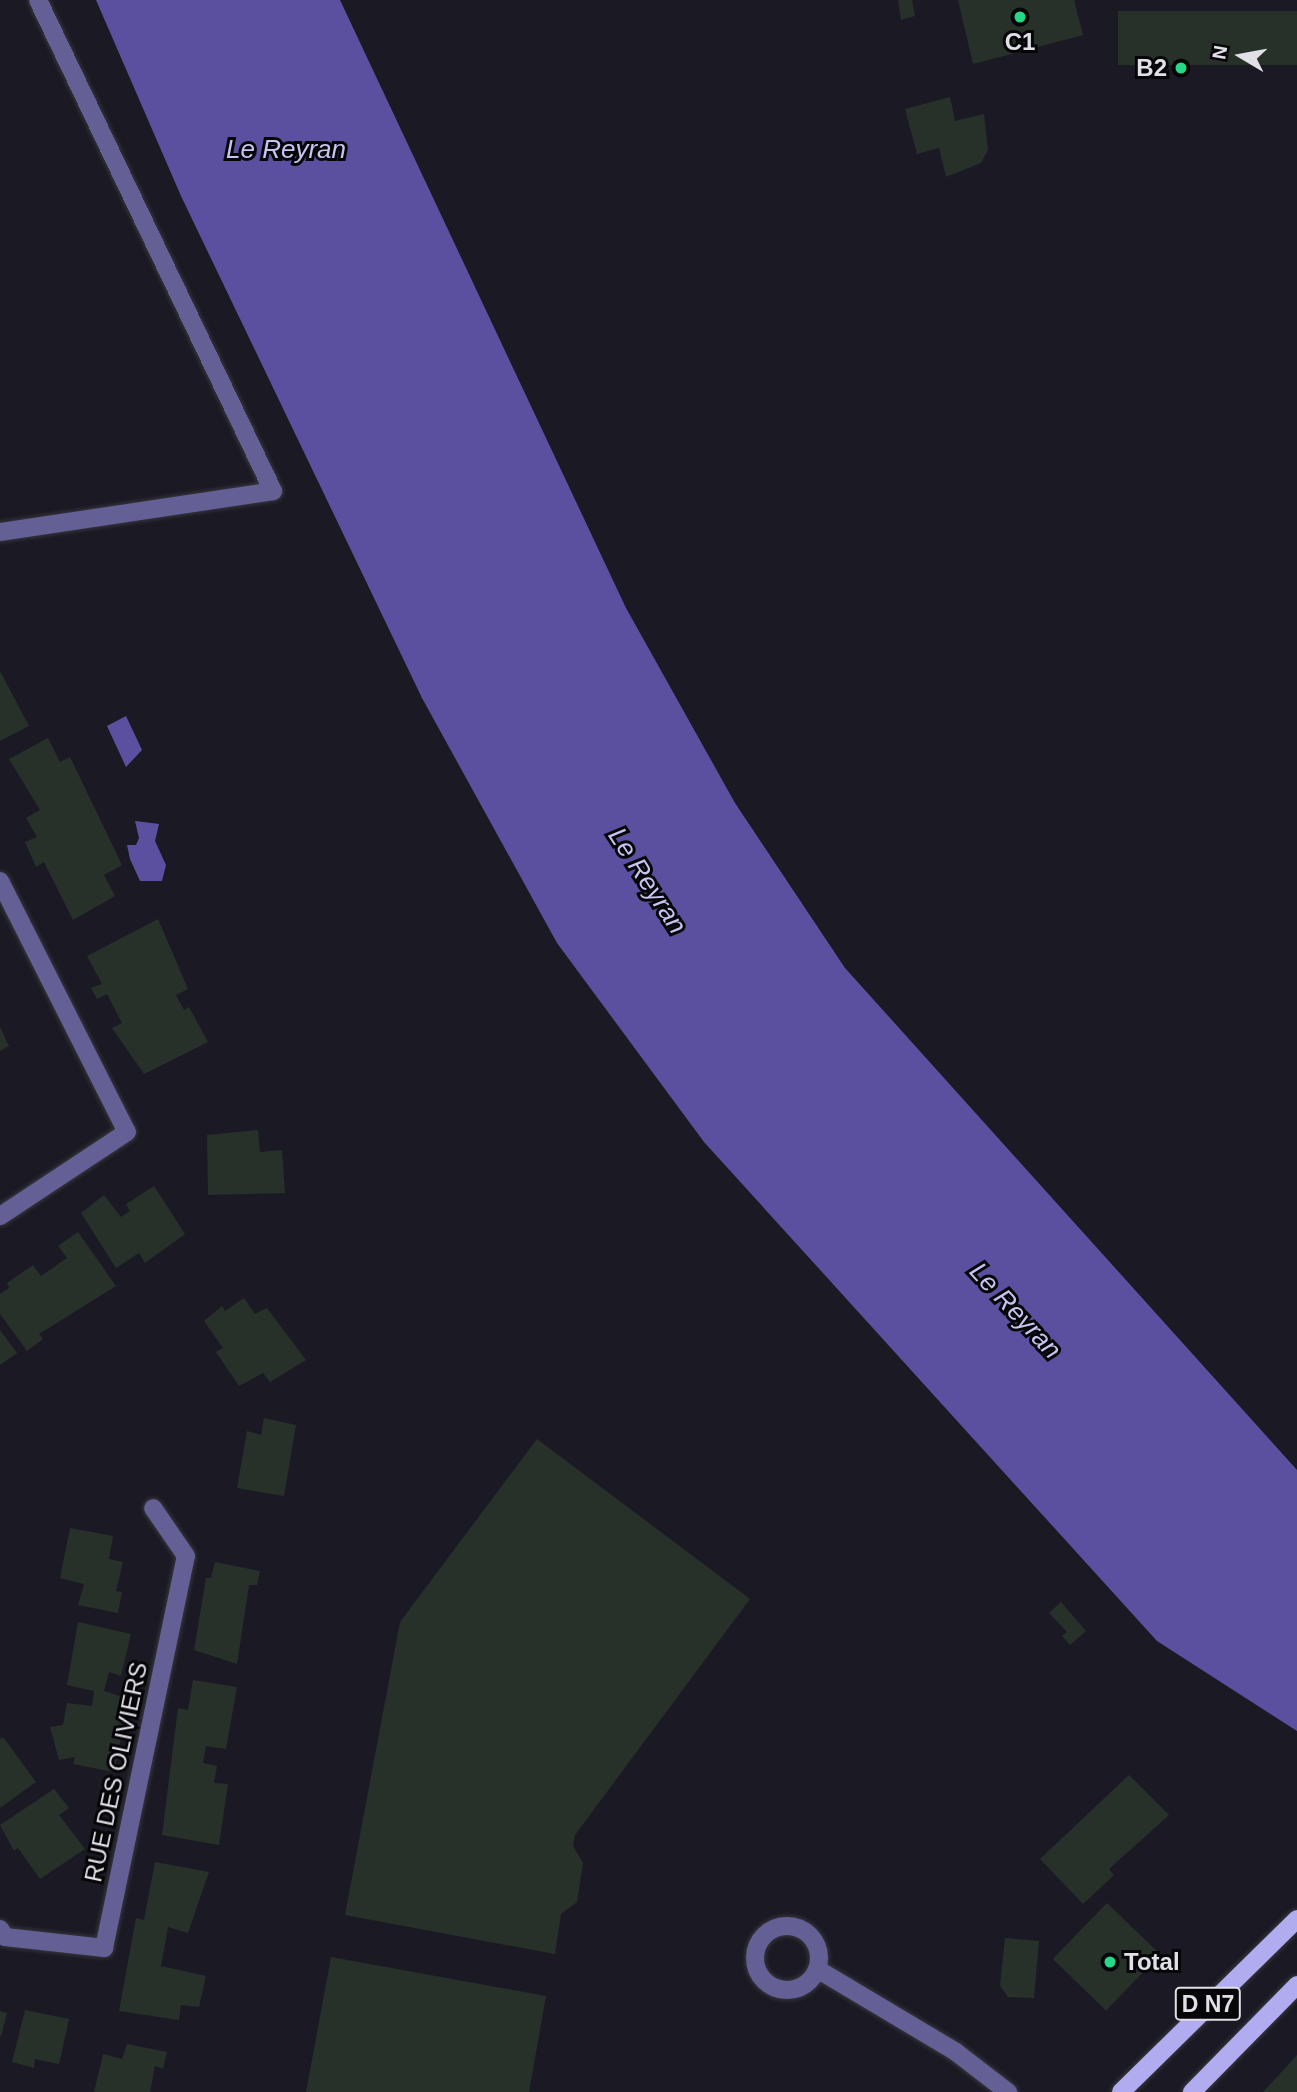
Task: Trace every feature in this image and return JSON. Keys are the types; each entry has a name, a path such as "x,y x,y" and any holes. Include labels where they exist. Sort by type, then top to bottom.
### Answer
{"main road":[{"name":"D N7","path":"1121,2092 1297,1919"},
{"name":"D N7","path":"1192,2092 1297,1985"}],"street":[{"path":"0,532 273,491 38,0"},
{"path":"0,881 127,1132 0,1216"},
{"name":"RUE DES OLIVIERS","path":"2,1935 104,1948 186,1556 153,1508"},
{"path":"817,1969 956,2052 1008,2092"}],"water":[{"name":"Le Reyran","path":"96,0 340,0 626,608 735,803 845,968 1297,1470 1297,1731 1157,1641 704,1142 557,943 422,698 181,196"},
{"path":"126,716 142,750 126,767 107,726"},
{"path":"135,821 159,824 155,841 166,865 162,881 140,881 130,859 127,845 136,845 139,838"}],"building":[{"path":"898,0 912,0 915,16 901,20"},
{"name":"C1","path":"958,0 1074,0 1083,35 973,64"},
{"path":"1118,11 1297,11 1297,65 1118,65"},
{"path":"950,97 955,121 984,114 988,150 981,163 946,177 939,148 917,154 905,109"},
{"path":"0,671 29,726 0,741"},
{"path":"48,738 60,762 70,757 122,865 104,875 115,896 73,920 44,862 36,867 25,842 37,837 26,818 40,810 9,759"},
{"path":"158,919 188,989 176,995 184,1010 189,1007 208,1042 144,1074 112,1028 122,1023 107,994 97,999 91,988 102,984 87,956"},
{"path":"0,1027 9,1046 0,1051"},
{"path":"258,1130 260,1152 282,1150 285,1193 208,1195 207,1135"},
{"path":"154,1186 185,1234 145,1263 139,1253 116,1268 81,1213 104,1195 121,1217 130,1211 126,1204"},
{"path":"78,1232 116,1286 39,1334 43,1339 27,1351 0,1314 0,1294 9,1288 7,1283 33,1265 41,1276 67,1258 58,1246"},
{"path":"244,1298 255,1314 267,1308 306,1360 270,1382 263,1373 239,1386 216,1352 223,1348 204,1321 222,1306 225,1311"},
{"path":"0,1330 17,1353 0,1365"},
{"path":"264,1418 296,1425 284,1496 237,1488 247,1431 261,1435"},
{"path":"537,1439 750,1599 575,1835 573,1846 583,1863 577,1902 561,1914 555,1954 345,1915 400,1622"},
{"path":"70,1528 113,1536 109,1559 123,1562 116,1591 122,1592 118,1613 78,1605 84,1584 60,1578"},
{"path":"215,1562 260,1571 257,1585 249,1585 237,1664 194,1650 206,1578 211,1578"},
{"path":"1061,1602 1086,1631 1070,1645 1062,1636 1067,1632 1049,1613"},
{"path":"78,1622 131,1634 121,1676 109,1672 104,1691 129,1699 114,1772 73,1764 75,1757 59,1760 50,1727 63,1725 67,1703 92,1706 94,1691 67,1685"},
{"path":"193,1680 237,1687 226,1749 206,1746 203,1763 217,1766 214,1783 228,1784 219,1845 162,1835 178,1708 188,1710"},
{"path":"3,1737 36,1782 0,1808 0,1739"},
{"path":"1129,1775 1169,1815 1109,1869 1114,1875 1083,1904 1040,1859"},
{"path":"54,1789 69,1808 59,1815 85,1849 40,1879 18,1848 14,1851 0,1825"},
{"path":"155,1862 209,1872 188,1933 168,1927 161,1966 206,1976 199,2007 181,2005 179,2020 119,2011 136,1918 144,1920"},
{"path":"1107,1903 1160,1954 1106,2011 1053,1959"},
{"path":"1005,1938 1039,1941 1034,1998 1008,1997 1000,1986"},
{"path":"331,1957 546,1996 529,2092 306,2092"},
{"path":"25,2010 69,2019 59,2064 35,2059 34,2068 12,2062"},
{"path":"0,2011 7,2013 1,2036 0,2036"},
{"path":"127,2044 167,2052 163,2069 155,2066 150,2092 94,2092 103,2054 122,2059"},
{"path":"1297,2055 1297,2092 1263,2092"}],"place":[{"name":"C1","path":"1020,17"},
{"name":"B2","path":"1181,68"},
{"name":"Total","path":"1110,1962"}]}
